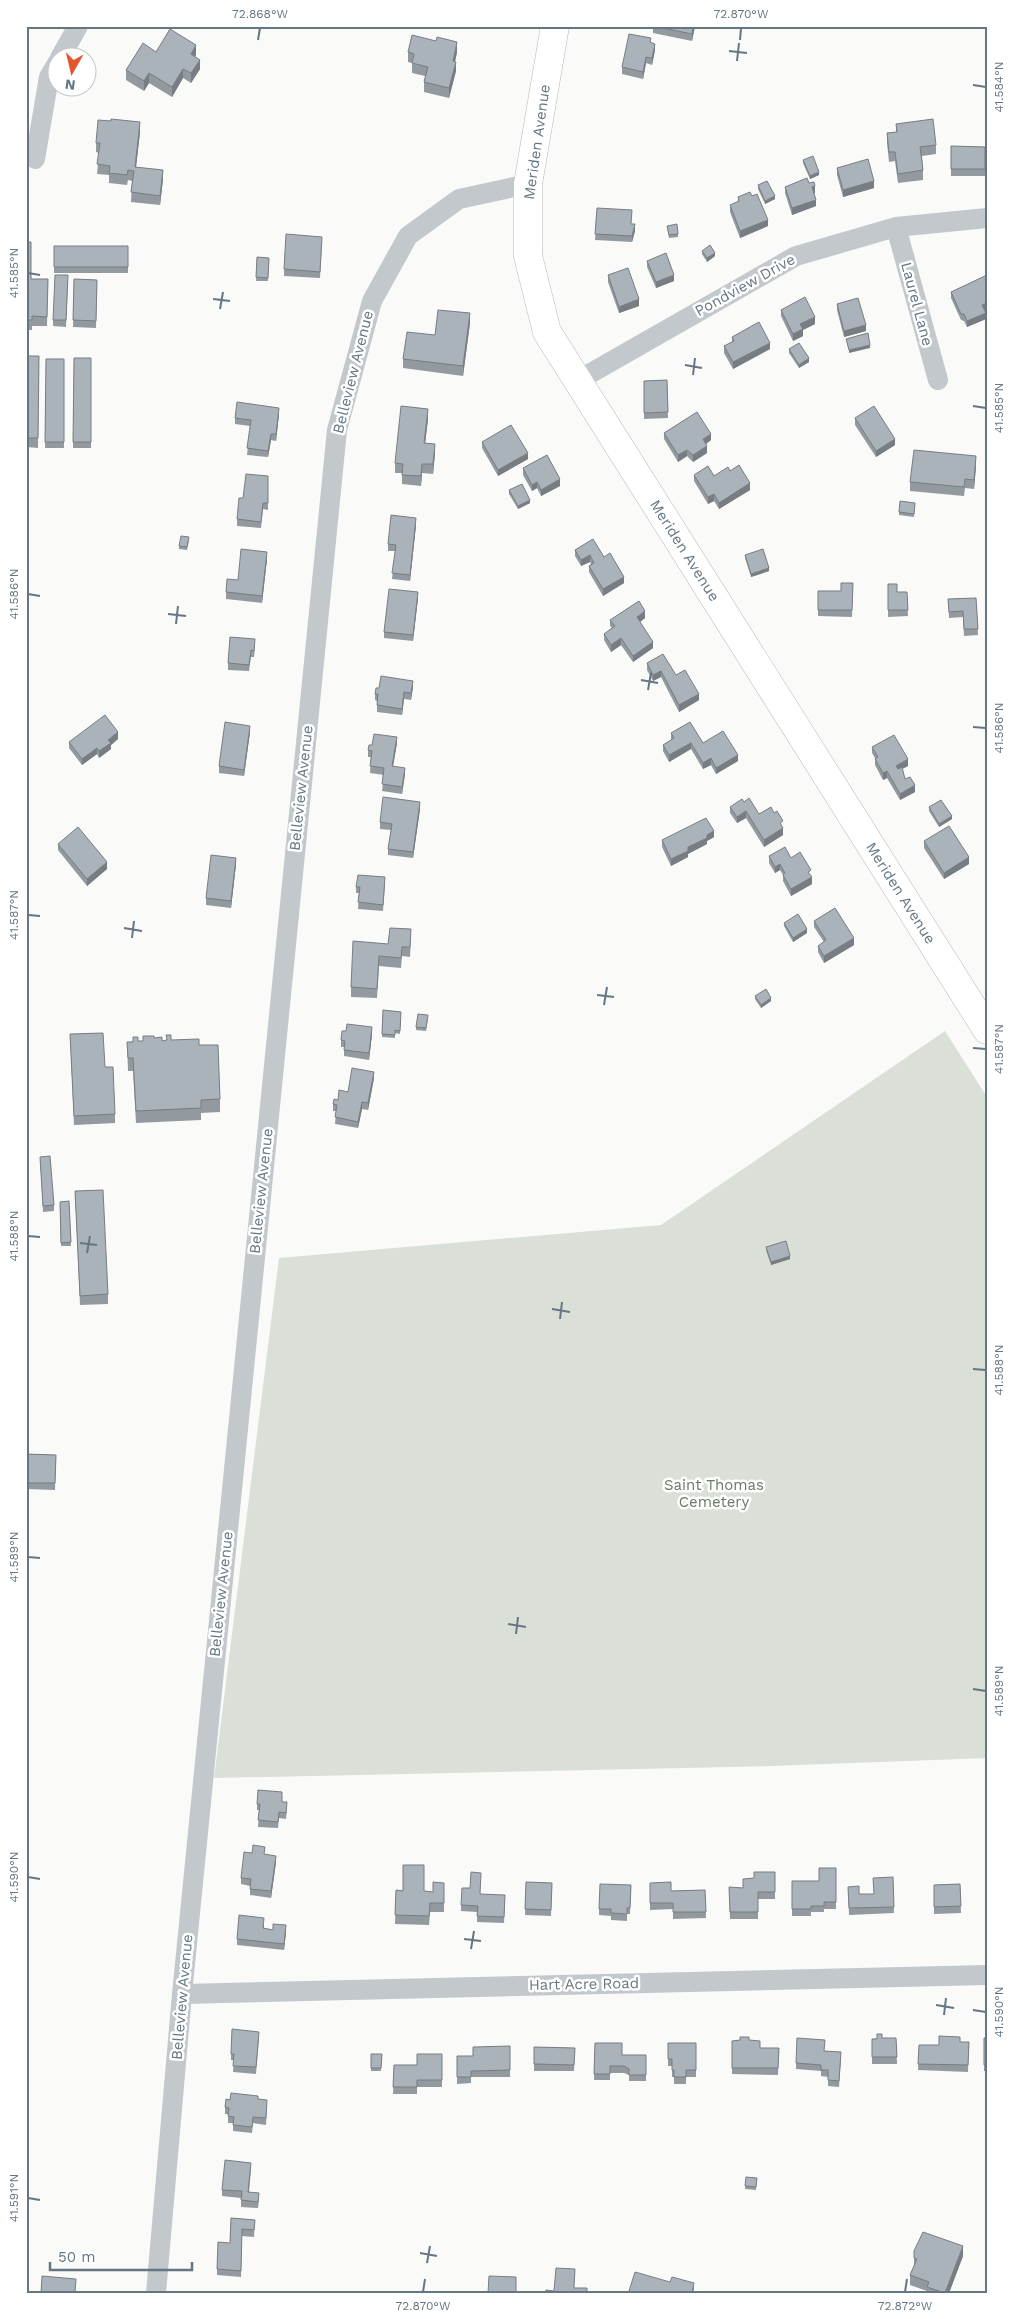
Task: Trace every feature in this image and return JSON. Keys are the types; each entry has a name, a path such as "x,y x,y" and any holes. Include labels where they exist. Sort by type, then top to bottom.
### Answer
{"main road":[{"name":"Meriden Avenue","path":"555,26 528,184 528,256 547,332 987,1030"}],"street":[{"path":"66,48 78,26"},
{"path":"35,159 48,83"},
{"name":"Belleview Avenue","path":"156,2293 182,1994 337,430 372,302 408,236 459,199 528,184"},
{"name":"Pondview Drive","path":"577,381 796,256 896,228 987,218"},
{"name":"Laurel Lane","path":"896,228 938,380"},
{"name":"Hart Acre Road","path":"182,1994 987,1975"}],"green space":[{"name":"Saint Thomas Cemetery","path":"945,1031 987,1097 987,1758 772,1766 214,1778 279,1258 661,1225"}],"building":[{"path":"653,26 693,26 692,34"},
{"path":"170,29 196,45 191,54 200,60 191,73 183,69 172,87 149,73 144,81 126,70 143,43 156,52"},
{"path":"629,34 651,38 650,42 655,44 652,58 646,57 643,72 622,67"},
{"path":"412,35 436,41 437,37 457,42 453,61 456,62 449,88 424,82 428,67 412,63 414,54 408,52"},
{"path":"111,119 140,122 135,167 163,170 160,196 131,192 134,171 128,170 127,175 109,173 110,166 97,164 100,143 96,143 98,120 111,121"},
{"path":"933,119 936,145 920,147 923,170 898,174 895,152 889,152 887,133 897,132 896,124"},
{"path":"951,146 985,147 985,169 951,169"},
{"path":"813,156 819,172 810,176 803,160"},
{"path":"868,159 874,181 843,190 837,168"},
{"path":"807,178 809,183 814,182 815,186 812,187 816,200 792,208 785,187"},
{"path":"767,181 775,196 765,201 758,185"},
{"path":"750,192 752,196 757,194 768,220 740,231 730,205 739,201 738,197"},
{"path":"597,208 632,210 631,224 635,224 632,236 595,234"},
{"path":"677,224 678,234 669,235 667,226"},
{"path":"286,234 322,237 320,272 284,269"},
{"path":"26,242 31,242 31,279 48,279 47,317 32,316 32,320 26,320"},
{"path":"710,245 715,253 707,258 702,251"},
{"path":"54,246 128,246 128,267 54,267"},
{"path":"666,253 674,275 656,282 647,261"},
{"path":"257,257 269,258 268,278 256,277"},
{"path":"628,268 639,299 619,307 608,275"},
{"path":"55,275 68,275 66,320 53,320"},
{"path":"987,275 987,303 982,305 986,313 967,321 964,314 961,314 951,292"},
{"path":"74,279 97,280 96,321 73,320"},
{"path":"805,297 815,317 800,324 803,329 793,334 781,310"},
{"path":"858,298 866,325 844,331 837,304"},
{"path":"438,310 470,313 463,366 403,359 407,332 435,335"},
{"path":"759,322 770,343 733,362 724,346 734,341 732,337"},
{"path":"868,333 870,345 849,350 846,339"},
{"path":"799,343 809,358 799,365 789,349"},
{"path":"26,356 39,356 38,438 26,438"},
{"path":"74,358 91,358 91,442 73,442"},
{"path":"46,359 64,359 64,442 45,442"},
{"path":"667,380 668,412 644,413 644,381"},
{"path":"237,402 279,408 276,434 271,434 268,451 247,448 251,420 235,418"},
{"path":"401,406 428,409 424,443 435,444 433,464 422,464 421,476 402,475 403,464 395,463"},
{"path":"874,406 895,439 876,451 855,418"},
{"path":"697,412 711,434 703,439 707,446 693,455 687,450 678,455 664,433"},
{"path":"511,425 528,453 498,470 482,442"},
{"path":"914,450 976,456 974,480 965,479 964,487 910,482"},
{"path":"547,455 560,479 541,490 537,482 532,485 523,468"},
{"path":"739,465 750,483 719,503 714,494 708,497 694,475 708,466 714,476 728,467 730,471"},
{"path":"246,474 268,476 268,503 263,503 261,522 237,519 239,498 243,498"},
{"path":"522,484 530,500 518,506 509,490"},
{"path":"900,501 915,503 914,514 899,512"},
{"path":"391,515 416,518 410,575 392,573 396,545 388,544"},
{"path":"181,536 189,537 187,547 179,546"},
{"path":"593,539 604,557 610,553 624,577 603,589 589,566 594,563 590,555 581,560 575,550"},
{"path":"241,549 267,552 262,596 226,592 227,579 238,580"},
{"path":"763,549 769,568 751,574 745,555"},
{"path":"841,583 853,583 852,610 818,610 818,591 841,591"},
{"path":"888,584 897,584 897,592 907,592 908,610 888,610"},
{"path":"389,589 418,592 413,635 384,632"},
{"path":"976,598 978,629 964,629 963,611 949,612 948,599"},
{"path":"639,601 645,611 637,617 653,642 633,656 621,638 611,645 604,634 615,626 610,620"},
{"path":"230,637 255,639 254,651 251,650 249,665 228,663"},
{"path":"663,654 676,675 685,670 699,694 679,705 661,671 653,675 647,663"},
{"path":"381,676 413,681 411,693 404,692 402,709 377,705 378,694 375,694 376,688 379,688"},
{"path":"105,715 118,732 108,740 111,743 99,751 97,748 82,759 69,742"},
{"path":"225,722 250,726 244,770 219,766"},
{"path":"690,722 703,743 723,731 738,755 716,768 711,758 703,763 691,743 669,755 663,745 674,738 671,733"},
{"path":"374,734 397,737 392,766 405,768 402,787 382,784 384,768 370,766 372,751 368,750 369,745 372,745"},
{"path":"894,735 908,759 896,766 898,769 902,767 905,779 910,777 915,785 900,794 887,771 883,773 875,759 878,757 872,747"},
{"path":"383,797 420,802 413,852 388,849 392,824 380,822"},
{"path":"749,798 759,814 771,807 774,813 777,811 783,821 780,823 783,828 764,840 746,811 737,817 730,807 742,799 744,802"},
{"path":"941,800 952,816 939,824 929,807"},
{"path":"706,818 714,831 707,835 707,838 688,847 688,851 671,859 662,840"},
{"path":"949,826 969,857 944,873 924,841"},
{"path":"78,827 107,862 87,879 58,844"},
{"path":"785,847 791,858 800,852 811,870 808,872 812,877 791,889 783,875 785,873 780,864 775,867 769,856"},
{"path":"211,855 236,858 231,901 206,898"},
{"path":"358,875 385,877 383,905 358,902 360,887 356,887"},
{"path":"835,908 854,938 824,956 818,946 826,940 814,921"},
{"path":"798,914 807,929 793,938 784,923"},
{"path":"390,928 411,929 410,947 402,947 401,958 379,956 377,989 351,987 353,941 388,944"},
{"path":"766,989 771,998 761,1005 755,996"},
{"path":"383,1010 401,1012 400,1031 395,1030 395,1035 382,1034"},
{"path":"418,1014 428,1015 426,1028 416,1027"},
{"path":"347,1024 372,1027 369,1053 344,1050 345,1041 341,1040 342,1031 346,1031"},
{"path":"103,1033 105,1067 113,1067 115,1114 74,1116 70,1034"},
{"path":"166,1035 171,1035 171,1040 199,1039 199,1045 218,1045 220,1099 201,1100 201,1108 136,1111 133,1058 128,1058 127,1042 133,1042 133,1037 138,1037 138,1041 143,1041 143,1036 162,1037 162,1041 167,1040"},
{"path":"352,1068 374,1072 368,1103 362,1102 358,1122 335,1117 337,1105 333,1104 334,1099 338,1100 339,1090 348,1092"},
{"path":"50,1156 54,1205 43,1206 40,1157"},
{"path":"103,1190 108,1294 80,1296 75,1191"},
{"path":"69,1201 71,1242 61,1243 60,1202"},
{"path":"786,1241 790,1256 771,1262 766,1247"},
{"path":"26,1454 56,1455 55,1483 26,1483"},
{"path":"258,1790 282,1792 282,1802 287,1802 286,1813 279,1812 278,1822 258,1820 260,1804 257,1804"},
{"path":"253,1845 265,1847 264,1854 276,1856 271,1891 250,1889 251,1879 241,1878 244,1852 252,1853"},
{"path":"403,1865 424,1865 424,1891 433,1892 433,1882 444,1883 444,1903 430,1903 429,1916 395,1915 396,1890 403,1891"},
{"path":"819,1868 836,1868 836,1902 824,1902 824,1906 811,1906 811,1909 792,1909 792,1881 819,1881"},
{"path":"471,1872 481,1873 480,1894 505,1895 504,1917 477,1916 478,1906 461,1905 462,1888 470,1888"},
{"path":"754,1872 775,1872 775,1892 758,1892 758,1912 730,1912 729,1887 743,1888 743,1879 754,1878"},
{"path":"893,1877 894,1907 849,1908 848,1887 859,1886 859,1894 874,1894 873,1878"},
{"path":"526,1882 552,1883 551,1910 525,1909"},
{"path":"671,1882 671,1891 705,1890 706,1912 673,1912 673,1903 650,1903 650,1883"},
{"path":"600,1884 631,1885 630,1908 627,1908 627,1914 611,1913 611,1909 599,1909"},
{"path":"960,1884 961,1906 934,1907 934,1885"},
{"path":"239,1915 264,1918 263,1928 273,1930 273,1924 286,1925 284,1944 237,1939"},
{"path":"232,2029 259,2032 256,2067 233,2066 234,2054 231,2054"},
{"path":"877,2034 882,2034 882,2038 896,2038 897,2057 872,2057 872,2039 877,2039"},
{"path":"939,2036 960,2037 960,2042 969,2042 968,2065 918,2064 919,2045 939,2045"},
{"path":"740,2037 749,2037 749,2040 760,2041 760,2048 779,2048 778,2068 732,2068 732,2041 740,2040"},
{"path":"797,2038 825,2040 824,2051 841,2052 839,2081 828,2080 828,2070 821,2070 821,2065 796,2063"},
{"path":"984,2038 987,2038 987,2065 984,2065"},
{"path":"595,2043 622,2043 622,2055 646,2055 646,2075 629,2075 629,2069 624,2066 610,2066 610,2074 594,2074"},
{"path":"668,2043 696,2043 696,2070 686,2070 686,2077 674,2077 672,2059 668,2059"},
{"path":"510,2046 510,2070 471,2071 471,2077 457,2077 457,2056 473,2056 473,2047"},
{"path":"534,2047 575,2048 574,2065 534,2064"},
{"path":"371,2054 382,2054 381,2068 371,2068"},
{"path":"417,2054 442,2054 442,2080 417,2080 417,2087 393,2087 394,2065 417,2065"},
{"path":"231,2093 258,2096 258,2099 267,2100 266,2118 253,2117 252,2127 233,2125 234,2117 228,2116 229,2108 225,2107 226,2099 230,2100"},
{"path":"225,2160 251,2163 248,2192 259,2193 258,2202 241,2200 242,2191 222,2190"},
{"path":"746,2177 757,2178 756,2187 745,2186"},
{"path":"231,2218 255,2220 254,2230 242,2229 241,2271 217,2269 218,2242 230,2243"},
{"path":"923,2232 963,2246 945,2293 927,2287 929,2282 910,2275 917,2259 914,2258 914,2251"},
{"path":"556,2268 575,2269 574,2288 587,2288 587,2293 545,2293 546,2290 554,2291"},
{"path":"635,2272 670,2282 672,2277 694,2283 692,2293 634,2293 629,2291"},
{"path":"42,2276 76,2279 75,2293 41,2293"},
{"path":"489,2276 516,2277 516,2293 488,2293"}]}
